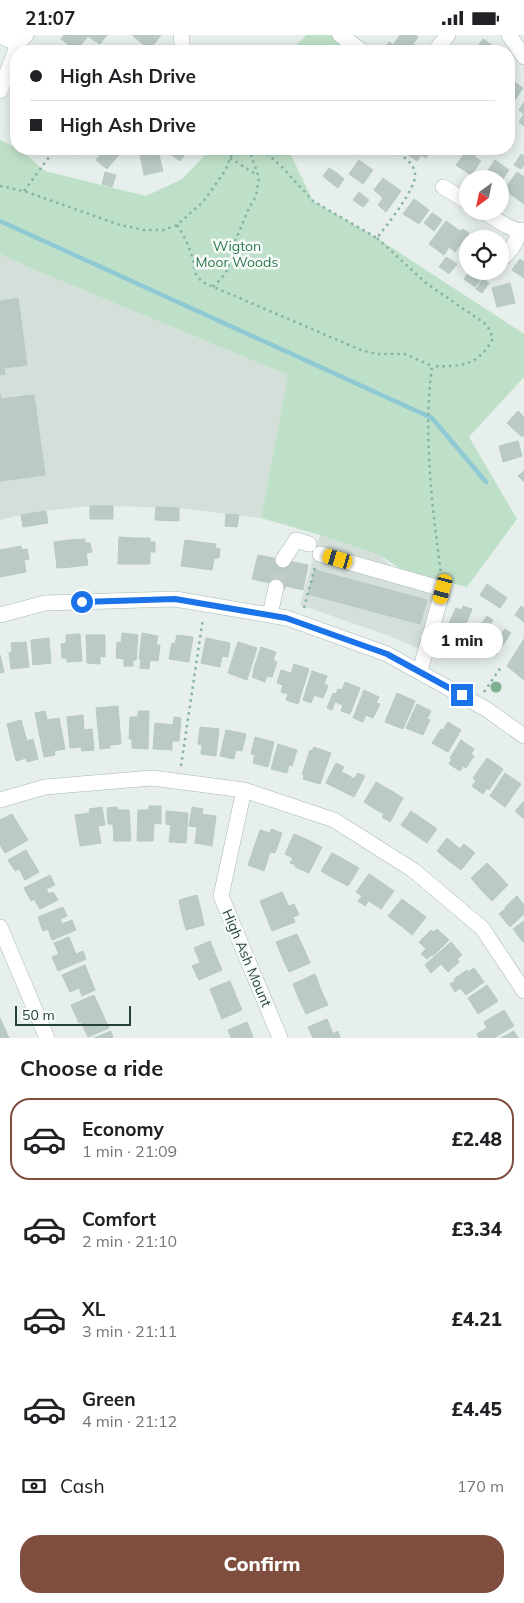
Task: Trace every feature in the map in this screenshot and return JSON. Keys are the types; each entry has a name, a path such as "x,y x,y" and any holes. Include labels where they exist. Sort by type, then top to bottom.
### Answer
{"street":[{"path":"340,35 354,45"},
{"path":"440,45 448,35"},
{"path":"509,35 524,57"},
{"path":"0,36 22,39"},
{"path":"0,91 10,67"},
{"path":"443,187 459,196"},
{"path":"498,220 514,230 522,231 509,251"},
{"path":"283,560 296,540 314,549 443,589 420,671"},
{"path":"270,615 276,587"},
{"path":"0,615 45,603 175,599 286,618 387,654 476,703 524,736"},
{"path":"0,801 45,787 152,778 244,790 334,820 413,870 482,928 523,985"},
{"name":"High Ash Mount","path":"244,790 221,896 280,1038"},
{"path":"0,927 47,1038"}],"path":[{"path":"24,191 51,155"},
{"path":"213,287 228,269 234,245 248,208 256,196 258,176 251,155"},
{"path":"177,225 186,240 193,259 194,273 202,282 361,351 377,354 405,355 432,366 450,367 467,364 486,351 493,338 487,325 426,283 377,238 313,201 269,155"},
{"path":"377,238 415,182 415,173 409,162 400,155"},
{"path":"0,186 24,191 120,225 144,230 164,230 177,225 203,202 225,171 230,157 258,176"},
{"path":"432,366 428,425 432,502 443,589"},
{"path":"300,623 314,549"},
{"path":"179,782 205,605"},
{"path":"476,703 501,667"}],"shaded area":[{"path":"0,254 288,375 261,518 179,508 90,506 46,511 0,520"},
{"path":"320,535 379,555 396,571 426,589 444,619 431,602 435,656 390,636 300,605"}],"green space":[{"path":"306,35 352,35 344,45 297,45"},
{"name":"Wigton Moor Woods","path":"0,140 10,145 10,155 27,155 45,171 146,196 182,179 205,155 291,155 313,201 377,238 524,334 524,377 469,437 517,519 467,587 404,571 379,555 261,518 288,375 0,254"}],"building":[{"path":"64,35 88,36 81,45 68,45 61,39"},
{"path":"86,35 107,35 100,44"},
{"path":"132,35 161,35 154,45 144,45"},
{"path":"400,35 415,35 418,37 413,44 415,45 393,45"},
{"path":"483,39 491,45 478,45"},
{"path":"515,82 523,88 515,100"},
{"path":"524,102 524,114 519,110"},
{"path":"524,114 524,126 519,122"},
{"path":"521,154 524,156 524,165 521,169 514,165"},
{"path":"100,155 119,155 107,169 96,160"},
{"path":"140,155 159,155 163,171 144,175"},
{"path":"172,155 184,156 180,161"},
{"path":"408,155 421,155 417,161"},
{"path":"464,155 475,155 481,161 475,170 464,170 456,165"},
{"path":"359,160 373,170 363,184 349,174"},
{"path":"495,160 509,170 488,170"},
{"path":"329,168 337,173 330,182 323,176"},
{"path":"105,172 116,175 112,187 102,184"},
{"path":"517,172 524,177 524,187 516,198 509,193 509,183"},
{"path":"337,173 344,179 338,188 330,182"},
{"path":"383,178 401,191 386,212 378,205 383,198 374,190"},
{"path":"524,187 524,204 516,198"},
{"path":"359,192 369,200 363,207 353,200"},
{"path":"414,199 429,210 419,224 403,214"},
{"path":"432,213 437,216 429,227 424,223"},
{"path":"437,216 442,220 434,231 429,227"},
{"path":"446,221 459,230 459,247 455,252 449,247 444,255 429,244"},
{"path":"446,257 451,260 444,270 439,267"},
{"path":"520,259 524,262 524,278 512,270"},
{"path":"451,260 457,264 449,274 444,270"},
{"path":"465,280 480,280 475,287"},
{"path":"482,280 489,283 482,293 476,289"},
{"path":"510,283 515,303 497,307 492,288"},
{"path":"18,298 27,365 4,368 5,374 0,375 0,301"},
{"path":"0,394 1,399 34,395 45,475 0,481"},
{"path":"518,411 524,417 524,434 522,437 507,423"},
{"path":"518,441 522,456 503,462 499,446"},
{"path":"524,471 524,482 518,476"},
{"path":"90,506 113,506 113,519 90,519"},
{"path":"156,507 179,508 179,521 155,520"},
{"path":"46,511 48,523 23,527 21,515"},
{"path":"226,514 239,515 237,527 225,526"},
{"path":"119,537 134,538 134,564 118,564"},
{"path":"134,538 150,538 150,542 155,542 155,552 150,552 150,564 134,564"},
{"path":"85,539 85,543 90,543 92,552 86,553 88,565 72,567 69,540"},
{"path":"69,540 72,567 57,568 54,542"},
{"path":"185,540 200,542 197,568 181,566"},
{"path":"200,542 216,544 215,548 220,549 219,558 214,558 212,570 197,568"},
{"path":"21,546 22,550 27,549 29,559 24,560 26,572 0,577 0,550"},
{"path":"258,555 308,565 303,590 285,586 285,589 252,579"},
{"path":"315,570 427,600 420,624 308,594"},
{"path":"487,584 507,598 500,608 480,595"},
{"path":"463,606 472,609 462,634 447,628 456,608 462,610"},
{"path":"521,606 524,608 524,622 515,615"},
{"path":"487,616 493,620 489,626 495,630 484,646 471,638"},
{"path":"505,629 511,633 496,655 484,646 495,630 501,634"},
{"path":"122,633 138,635 136,660 133,660 133,666 124,666 124,659 116,658 117,642 121,643"},
{"path":"142,633 158,636 156,645 160,645 158,661 150,660 149,669 140,668 141,659 139,659"},
{"path":"80,634 82,661 67,662 67,658 62,658 61,644 66,643 66,635"},
{"path":"86,635 105,635 105,657 100,656 100,664 87,663"},
{"path":"177,635 193,637 189,662 169,659 172,643 175,644"},
{"path":"49,638 51,663 33,665 31,640"},
{"path":"206,638 230,643 228,657 222,656 220,667 201,663"},
{"path":"524,639 524,680 507,666"},
{"path":"26,642 29,667 11,669 9,653 12,652 11,643"},
{"path":"238,642 257,648 247,680 228,673"},
{"path":"261,647 276,652 273,660 277,662 272,677 267,676 265,682 252,677"},
{"path":"0,655 4,672 0,673"},
{"path":"294,664 309,669 298,704 286,700 288,694 281,692 283,685 277,683 281,670 291,673"},
{"path":"312,671 327,676 324,684 328,686 323,698 314,695 311,703 303,700"},
{"path":"345,682 360,688 350,714 341,711 343,705 335,702 332,710 327,708 333,693 336,694 338,689 342,690"},
{"path":"364,690 379,697 376,703 380,704 373,718 366,715 363,722 353,718"},
{"path":"397,693 415,701 403,729 385,722"},
{"path":"417,704 431,711 427,719 430,720 423,735 406,728"},
{"path":"118,706 121,744 110,745 110,748 100,749 96,708"},
{"path":"45,711 47,720 59,718 65,749 54,751 55,755 44,757 35,713"},
{"path":"138,711 149,711 148,749 132,748 132,739 129,739 130,717 138,717"},
{"path":"83,715 84,730 92,729 94,750 82,751 81,747 70,748 67,717"},
{"path":"174,717 181,718 179,741 172,741 172,750 153,749 155,723 173,725"},
{"path":"21,720 27,741 33,739 38,759 27,762 26,758 16,761 7,724"},
{"path":"448,722 461,730 448,752 432,743"},
{"path":"200,727 219,729 216,756 201,754 202,745 198,744"},
{"path":"226,730 246,734 242,751 236,750 234,759 220,756"},
{"path":"255,737 274,742 268,767 253,763 255,755 251,754"},
{"path":"461,740 474,749 471,754 474,756 466,768 463,766 460,771 449,764 452,759 450,758"},
{"path":"278,744 297,750 292,766 289,765 287,773 271,769"},
{"path":"314,747 331,753 320,784 303,779 304,775 302,774 310,750 312,751"},
{"path":"487,758 503,769 489,790 487,788 483,794 472,786 476,781 473,778"},
{"path":"336,763 344,767 341,772 348,775 340,790 326,783"},
{"path":"358,773 365,776 354,797 340,790 348,775 354,779"},
{"path":"505,773 521,784 505,807 490,796"},
{"path":"376,782 390,790 378,811 364,802"},
{"path":"390,790 403,798 390,822 382,817 384,814 378,811"},
{"path":"524,801 524,819 515,811"},
{"path":"149,806 161,806 161,824 154,823 153,841 137,841 138,810 149,810"},
{"path":"102,807 105,825 98,826 101,843 80,846 75,815 90,813 89,809"},
{"path":"117,807 118,810 129,810 131,841 114,841 113,824 108,824 107,808"},
{"path":"192,807 203,809 202,814 216,816 212,846 195,843 197,827 189,826"},
{"path":"166,811 188,813 186,843 169,842 171,825 166,824"},
{"path":"411,811 424,820 414,834 401,825"},
{"path":"12,814 28,840 5,853 0,845 0,820"},
{"path":"424,820 437,829 427,843 414,834"},
{"path":"271,829 282,833 275,853 270,852 264,871 248,865 260,830 270,833"},
{"path":"294,834 308,840 296,865 290,863 293,858 285,854"},
{"path":"447,838 459,848 449,861 437,851"},
{"path":"308,840 322,847 309,873 295,867"},
{"path":"464,844 475,853 461,870 449,861"},
{"path":"26,850 39,872 25,880 19,869 15,871 8,860"},
{"path":"332,853 345,860 335,879 321,871"},
{"path":"345,860 359,868 348,886 335,879"},
{"path":"487,863 498,874 481,890 471,878"},
{"path":"369,874 381,882 365,906 358,901 362,896 356,892"},
{"path":"498,874 508,885 492,901 481,890"},
{"path":"50,875 55,885 46,889 49,894 53,892 58,900 40,909 34,899 31,901 24,888"},
{"path":"381,882 394,891 381,909 369,901"},
{"path":"282,892 289,907 266,916 260,901"},
{"path":"197,895 201,910 182,915 179,900"},
{"path":"517,896 524,905 524,914 510,927 499,914"},
{"path":"402,899 414,908 400,925 388,916"},
{"path":"294,904 299,915 293,917 295,922 272,931 266,916"},
{"path":"63,907 67,916 60,919 62,924 72,920 76,930 52,940 48,929 43,931 38,917"},
{"path":"414,908 426,917 412,935 400,925"},
{"path":"201,910 204,925 186,930 182,915"},
{"path":"524,921 524,941 523,942 513,929"},
{"path":"437,929 449,940 433,956 427,959 421,954 426,949 419,942 431,930 434,932"},
{"path":"297,934 304,949 282,957 276,942"},
{"path":"69,937 76,954 83,951 86,959 58,971 52,957 59,954 54,943"},
{"path":"210,941 216,956 200,962 194,948"},
{"path":"451,942 462,955 457,959 459,962 448,972 441,964 431,973 425,965"},
{"path":"304,949 310,963 289,972 282,957"},
{"path":"216,956 222,970 199,980 192,966"},
{"path":"85,965 95,990 82,996 79,988 70,992 62,975"},
{"path":"474,968 484,982 466,995 460,988 455,992 450,984 467,970 468,972"},
{"path":"315,974 321,990 299,999 293,984"},
{"path":"230,981 236,996 216,1004 210,989"},
{"path":"487,985 498,1001 478,1014 468,998"},
{"path":"321,990 328,1005 306,1014 299,999"},
{"path":"94,995 109,1028 88,1037 71,1005"},
{"path":"236,996 242,1010 222,1019 216,1004"},
{"path":"504,1010 514,1026 494,1038 479,1038 477,1034 487,1028 484,1022"},
{"path":"0,1018 9,1038 0,1038"},
{"path":"327,1019 333,1034 322,1038 313,1038 308,1027"},
{"path":"247,1022 253,1037 231,1038 228,1030"},
{"path":"111,1031 113,1038 94,1038"},
{"path":"338,1031 340,1038 322,1038 333,1034"},
{"path":"514,1031 518,1038 501,1038"}],"waterway":[{"path":"0,221 432,418 486,482"}],"tunnel":[{"path":"276,587 283,560"}],"route":[{"path":"82,602 175,599 286,618 387,654 462,695"}]}
